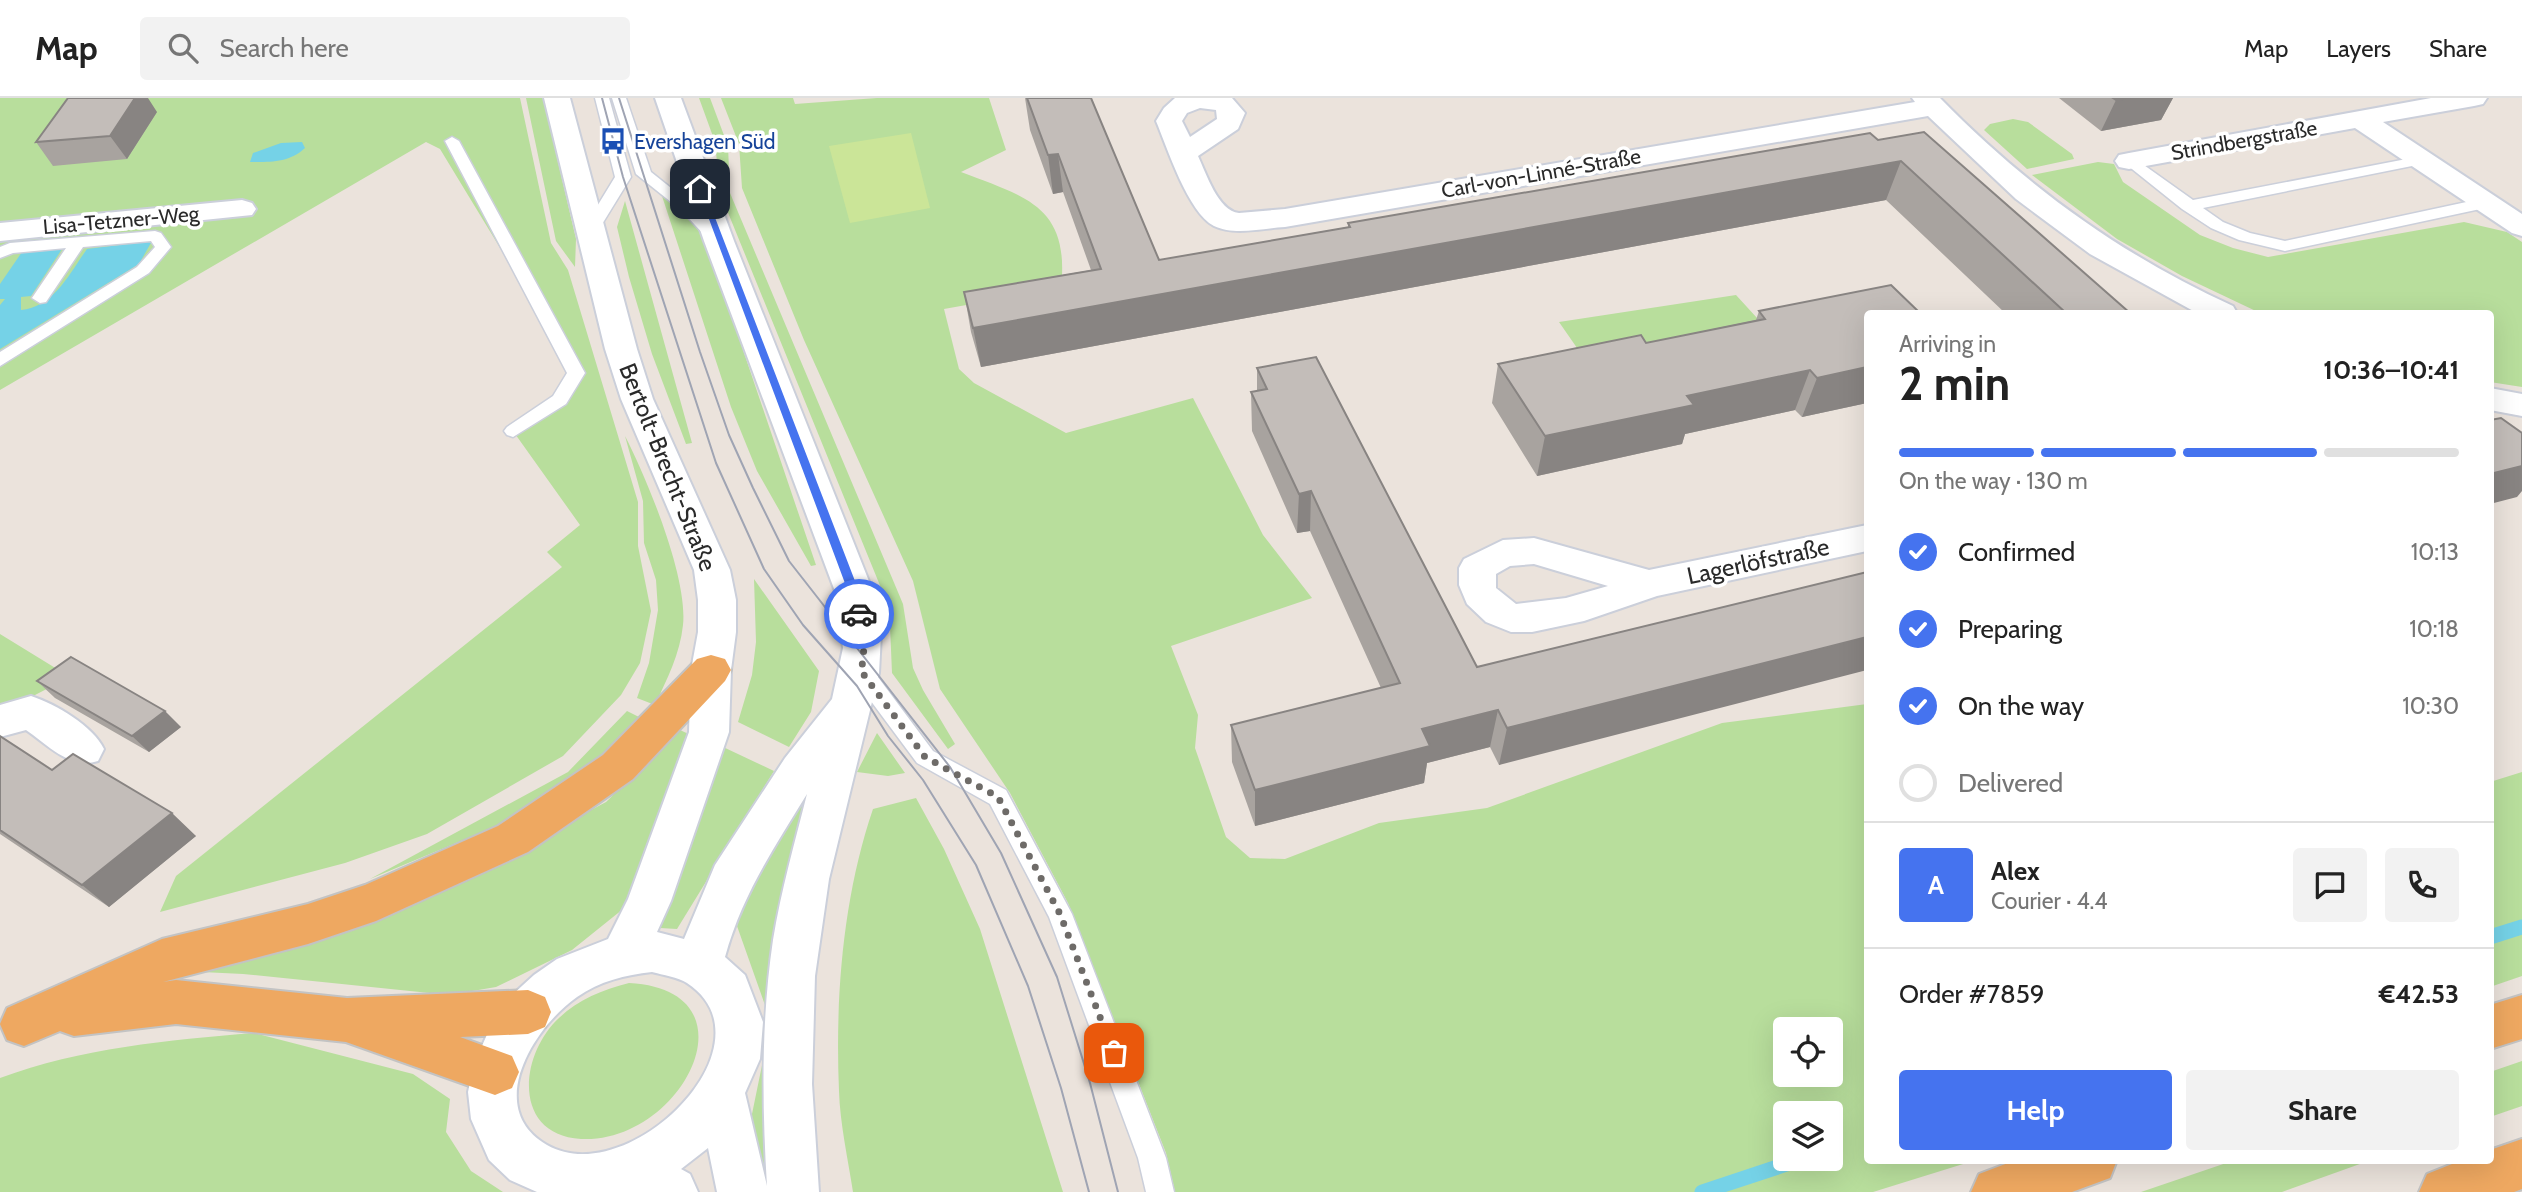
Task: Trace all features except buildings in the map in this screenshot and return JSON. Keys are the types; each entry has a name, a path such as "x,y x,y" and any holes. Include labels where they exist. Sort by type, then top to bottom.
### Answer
{"highway":[{"path":"12,1028 162,960 308,924 376,901 513,839 618,767 711,670"},
{"path":"12,1028 95,1010 176,1002 347,1020 527,1012"},
{"path":"2494,1026 2522,1017"},
{"path":"347,1020 495,1072"},
{"path":"1997,1192 2080,1164"},
{"path":"2445,1192 2522,1164"}],"main road":[{"name":"Bertolt-Brecht-Straße","path":"557,98 590,231 637,399 712,570 717,600 709,732 649,901 624,954"},
{"path":"668,98 719,241 855,594 864,655 802,905 790,992 787,1093 793,1192"},
{"name":"Strindbergstraße","path":"2129,161 2474,98"},
{"path":"1929,102 2062,223 2127,267 2216,310"},
{"name":"Carl-von-Linné-Straße","path":"1185,153 1210,207 1223,220 1246,221 1285,218 1929,102"},
{"path":"2360,119 2522,227"},
{"name":"Lisa-Tetzner-Weg","path":"2,249 242,209"},
{"path":"2494,400 2522,405"},
{"name":"Lagerlöfstraße","path":"1649,584 1864,539"},
{"path":"701,963 713,918 731,879 856,686"},
{"path":"0,721 31,712 84,749"},
{"path":"652,951 678,954 701,963 726,985 739,1017 738,1055 722,1096 698,1127 667,1152 651,1181 564,1178 534,1169 512,1152 498,1129 492,1102 495,1072 507,1041 527,1012 548,991 572,974 624,954 652,951"},
{"path":"722,1096 743,1192"}],"lane":[{"path":"590,231 623,177 602,98"},
{"path":"619,98 645,174 685,207 719,241"},
{"path":"452,141 576,373 573,385 564,398 513,431"},
{"path":"2187,206 2422,160"},
{"path":"2129,161 2187,206 2245,237 2285,246 2485,203"},
{"path":"0,360 143,270 163,247 155,236 2,249"},
{"path":"40,298 78,243"},
{"path":"856,686 925,757 998,797 1060,914 1152,1158 1160,1192"}],"green space":[{"path":"0,98 520,98 551,243 568,270 638,502 638,546 651,611 640,663 621,695 563,756 427,834 345,863 160,912 176,876 562,567 547,552 580,525 513,431 564,398 576,373 440,149 426,142 0,390"},
{"path":"526,98 543,98 576,239 575,267 556,241"},
{"path":"699,98 710,98 728,146 730,193 903,604 913,668 955,744 948,749 892,673 890,626 881,588 720,193 715,142"},
{"path":"721,98 793,98 795,104 877,98 989,98 1006,150 961,172 1024,198 1039,209 1050,222 1058,239 1062,260 1061,288 944,309 959,369 974,383 1066,433 1193,398 1263,535 1312,598 1171,646 1198,715 1195,748 1226,837 1250,858 1285,859 1379,823 1487,808 1722,723 1864,704 1864,1164 1963,1164 1873,1192 1175,1192 1166,1153 1068,903 1010,793 940,689 913,581 804,340 742,188 739,144"},
{"path":"2013,119 2028,122 2072,154 2074,159 2027,169 1984,130 1990,124"},
{"path":"911,133 930,208 850,223 829,146"},
{"path":"2098,162 2114,164 2123,182 2200,235 2233,248 2268,257 2464,222 2507,232 2522,242 2522,387 2494,383 2494,310 2254,310 2182,276 2117,239 2032,175"},
{"path":"662,196 679,206 703,232 816,565 811,566 757,471 731,407"},
{"path":"625,201 692,443 686,444 652,354 629,277 617,227"},
{"path":"1736,295 1768,330 1584,358 1559,322"},
{"path":"625,436 644,477 673,555 683,605 679,646 655,705 637,698 649,663 658,610 656,580 644,543 643,501"},
{"path":"754,579 819,671 811,712 789,747 738,722 752,675 756,642"},
{"path":"0,634 70,677 0,713"},
{"path":"627,711 645,720 615,751 523,815 370,879 568,772"},
{"path":"680,730 697,738 628,905 572,950 496,987 449,995 243,974 161,970 500,859 606,802"},
{"path":"877,733 905,773 888,776 857,772"},
{"path":"721,746 774,771 677,929 660,928"},
{"path":"2522,772 2522,976 2494,986 2494,781"},
{"path":"805,782 819,789 774,1192 764,1192 751,1143 752,1114 769,1031 766,1008 737,926 753,868"},
{"path":"916,798 944,849 980,929 1063,1192 853,1192 841,1116 838,1056 840,984 848,912 854,877 873,809"},
{"path":"629,983 669,992 691,1011 698,1037 692,1066 675,1094 650,1118 617,1134 581,1139 559,1134 543,1124 533,1109 529,1091 530,1071 536,1052 546,1034 567,1011 591,996"},
{"path":"254,1033 413,1074 450,1099 446,1132 471,1171 503,1192 0,1192 0,1078 93,1052 157,1042"},
{"path":"2522,1061 2522,1106 2494,1116 2494,1071"},
{"path":"2223,1164 2360,1164 2282,1192 2141,1192"}],"water":[{"path":"302,142 305,148 292,157 279,161 250,162 253,153 281,143"},
{"path":"152,241 139,264 0,349 0,305 5,299 0,299 0,284 22,252 62,249 31,296 21,297 21,310 33,308 52,296 87,249"}],"waterway":[{"path":"2494,936 2522,927"},
{"path":"1702,1192 1773,1169"}],"tram line":[{"path":"602,98 623,177 716,463 764,569 803,625 857,686 888,736 923,780 976,865 1028,986 1061,1088 1089,1192"},
{"path":"619,98 700,352 729,435 753,488 789,561 950,767 1001,853 1057,977 1090,1083 1118,1192"}],"way so far":[{"path":"859,614 864,655 861,671 925,757 998,797 1030,852 1060,914 1114,1053"}],"place":[{"name":"Evershagen Süd","path":"613,141"}],"route":[{"path":"700,189 855,594 859,614"}]}
